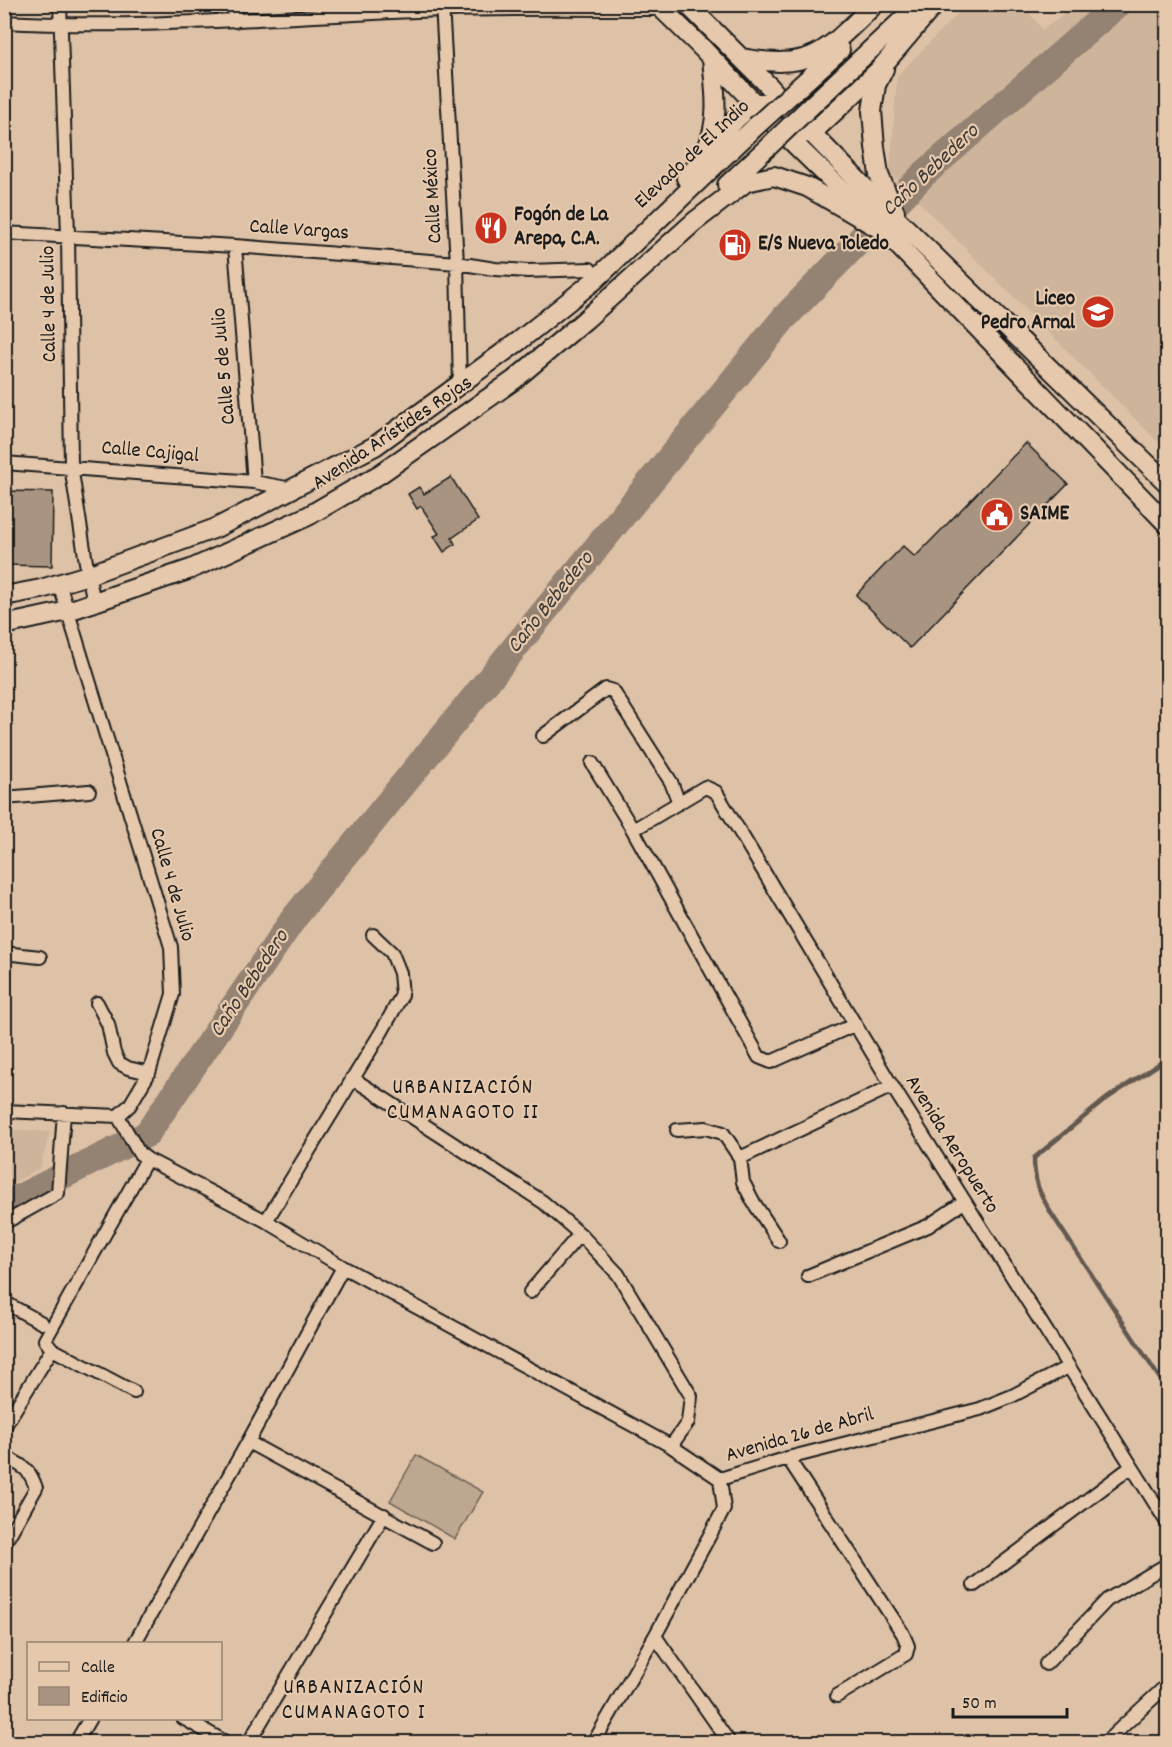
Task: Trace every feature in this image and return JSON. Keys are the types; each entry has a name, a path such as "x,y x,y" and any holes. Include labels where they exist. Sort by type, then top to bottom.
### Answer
{"main road":[{"path":"687,4 813,132 857,202"},
{"path":"742,58 782,63 808,59 822,52 840,38 875,4"},
{"name":"Elevado de El Indio","path":"519,341 596,280 765,125 799,87 890,4"},
{"path":"638,272 919,4"},
{"path":"765,125 798,134 813,132 891,57 935,4"},
{"path":"658,7 754,103 765,125 857,202 892,226 1167,484"},
{"path":"891,57 876,85 872,111 879,175 892,226 1167,525"},
{"path":"700,162 714,128 717,112 712,59"},
{"path":"519,341 683,181 736,119 754,103 769,103 795,116"},
{"path":"638,272 694,222 746,182 774,176 857,202"},
{"name":"Avenida Arístides Rojas","path":"4,624 68,611 191,569 308,516 380,474 514,380 638,272"},
{"name":"Avenida Arístides Rojas","path":"4,596 88,575 216,528 375,446 519,341"}],"street":[{"name":"Calle 4 de Julio","path":"60,4 68,236 71,466 94,602"},
{"path":"234,4 235,21"},
{"path":"4,22 60,25 235,21 442,7 658,7"},
{"name":"Calle México","path":"442,7 457,262 460,385"},
{"name":"Calle Vargas","path":"4,233 457,262 495,269 591,269"},
{"name":"Calle 5 de Julio","path":"235,246 254,482"},
{"name":"Calle Cajigal","path":"4,463 71,466 254,482 292,489"},
{"name":"Calle 4 de Julio","path":"59,583 171,947 172,994 149,1074 130,1105 118,1116"},
{"path":"543,736 592,698 606,689 613,691 671,782 679,803 633,831"},
{"path":"592,764 633,831 759,1057 771,1062 854,1025"},
{"name":"Avenida Aeropuerto","path":"679,803 705,787 716,792 854,1025 1167,1524"},
{"path":"4,798 89,791"},
{"path":"266,1221 402,995 400,973 392,953 373,935"},
{"path":"4,953 40,957"},
{"path":"97,1003 108,1024 114,1053 119,1063 149,1074"},
{"path":"352,1078 543,1202 580,1234 618,1274 690,1396 688,1422 672,1446"},
{"path":"740,1158 892,1086"},
{"path":"4,1111 118,1116 143,1156 266,1221 343,1267 672,1446 720,1479"},
{"path":"4,1223 58,1193 64,1113"},
{"path":"677,1130 706,1128 723,1134 740,1158 743,1182 779,1241"},
{"path":"134,1392 52,1349 45,1340 143,1156"},
{"path":"808,1276 928,1226 964,1202"},
{"path":"530,1292 580,1234"},
{"path":"135,1642 343,1267"},
{"path":"4,1302 42,1323"},
{"path":"4,1427 52,1349"},
{"name":"Avenida 26 de Abril","path":"594,1743 724,1509 720,1479 788,1458 980,1409 1012,1396 1068,1367"},
{"path":"248,1442 433,1543"},
{"path":"4,1456 32,1474 36,1488 4,1544"},
{"path":"788,1458 908,1646 906,1654 837,1696"},
{"path":"974,1585 1131,1467"},
{"path":"249,1743 384,1515"},
{"path":"1046,1664 1107,1600 1167,1564"},
{"path":"655,1636 723,1740"},
{"path":"1106,1742 1167,1684"},
{"path":"76,1743 89,1720"},
{"path":"185,1720 225,1743"}],"shaded area":[{"name":"Liceo Pedro Arnal","path":"966,5 1023,5 1043,30 1074,5 1167,5 1167,451 890,173 897,76"},
{"path":"4,1129 50,1132 40,1168 5,1187"},
{"path":"416,1455 483,1492 455,1539 390,1501"}],"building":[{"name":"SAIME","path":"1026,443 1068,484 910,648 856,595 903,546 915,557"},
{"path":"451,477 478,520 452,538 455,544 444,552 434,536 439,534 421,506 417,509 408,494 419,487 424,494"},
{"path":"4,491 53,492 52,566 4,565"}],"waterway":[{"name":"Caño Bebedero","path":"4,1205 147,1134 294,918 784,318 924,174 1118,4"},
{"path":"1168,1058 1106,1099 1034,1158 1038,1187 1051,1213 1168,1391"}],"place":[{"name":"Fogón de La Arepa, C.A.","path":"491,228"},
{"name":"E/S Nueva Toledo","path":"735,245"},
{"name":"Liceo Pedro Arnal","path":"1098,312"},
{"name":"SAIME","path":"997,515"}],"district":[{"name":"URBANIZACIÓN CUMANAGOTO II","path":"463,1100"},
{"name":"URBANIZACIÓN CUMANAGOTO I","path":"354,1700"}]}
